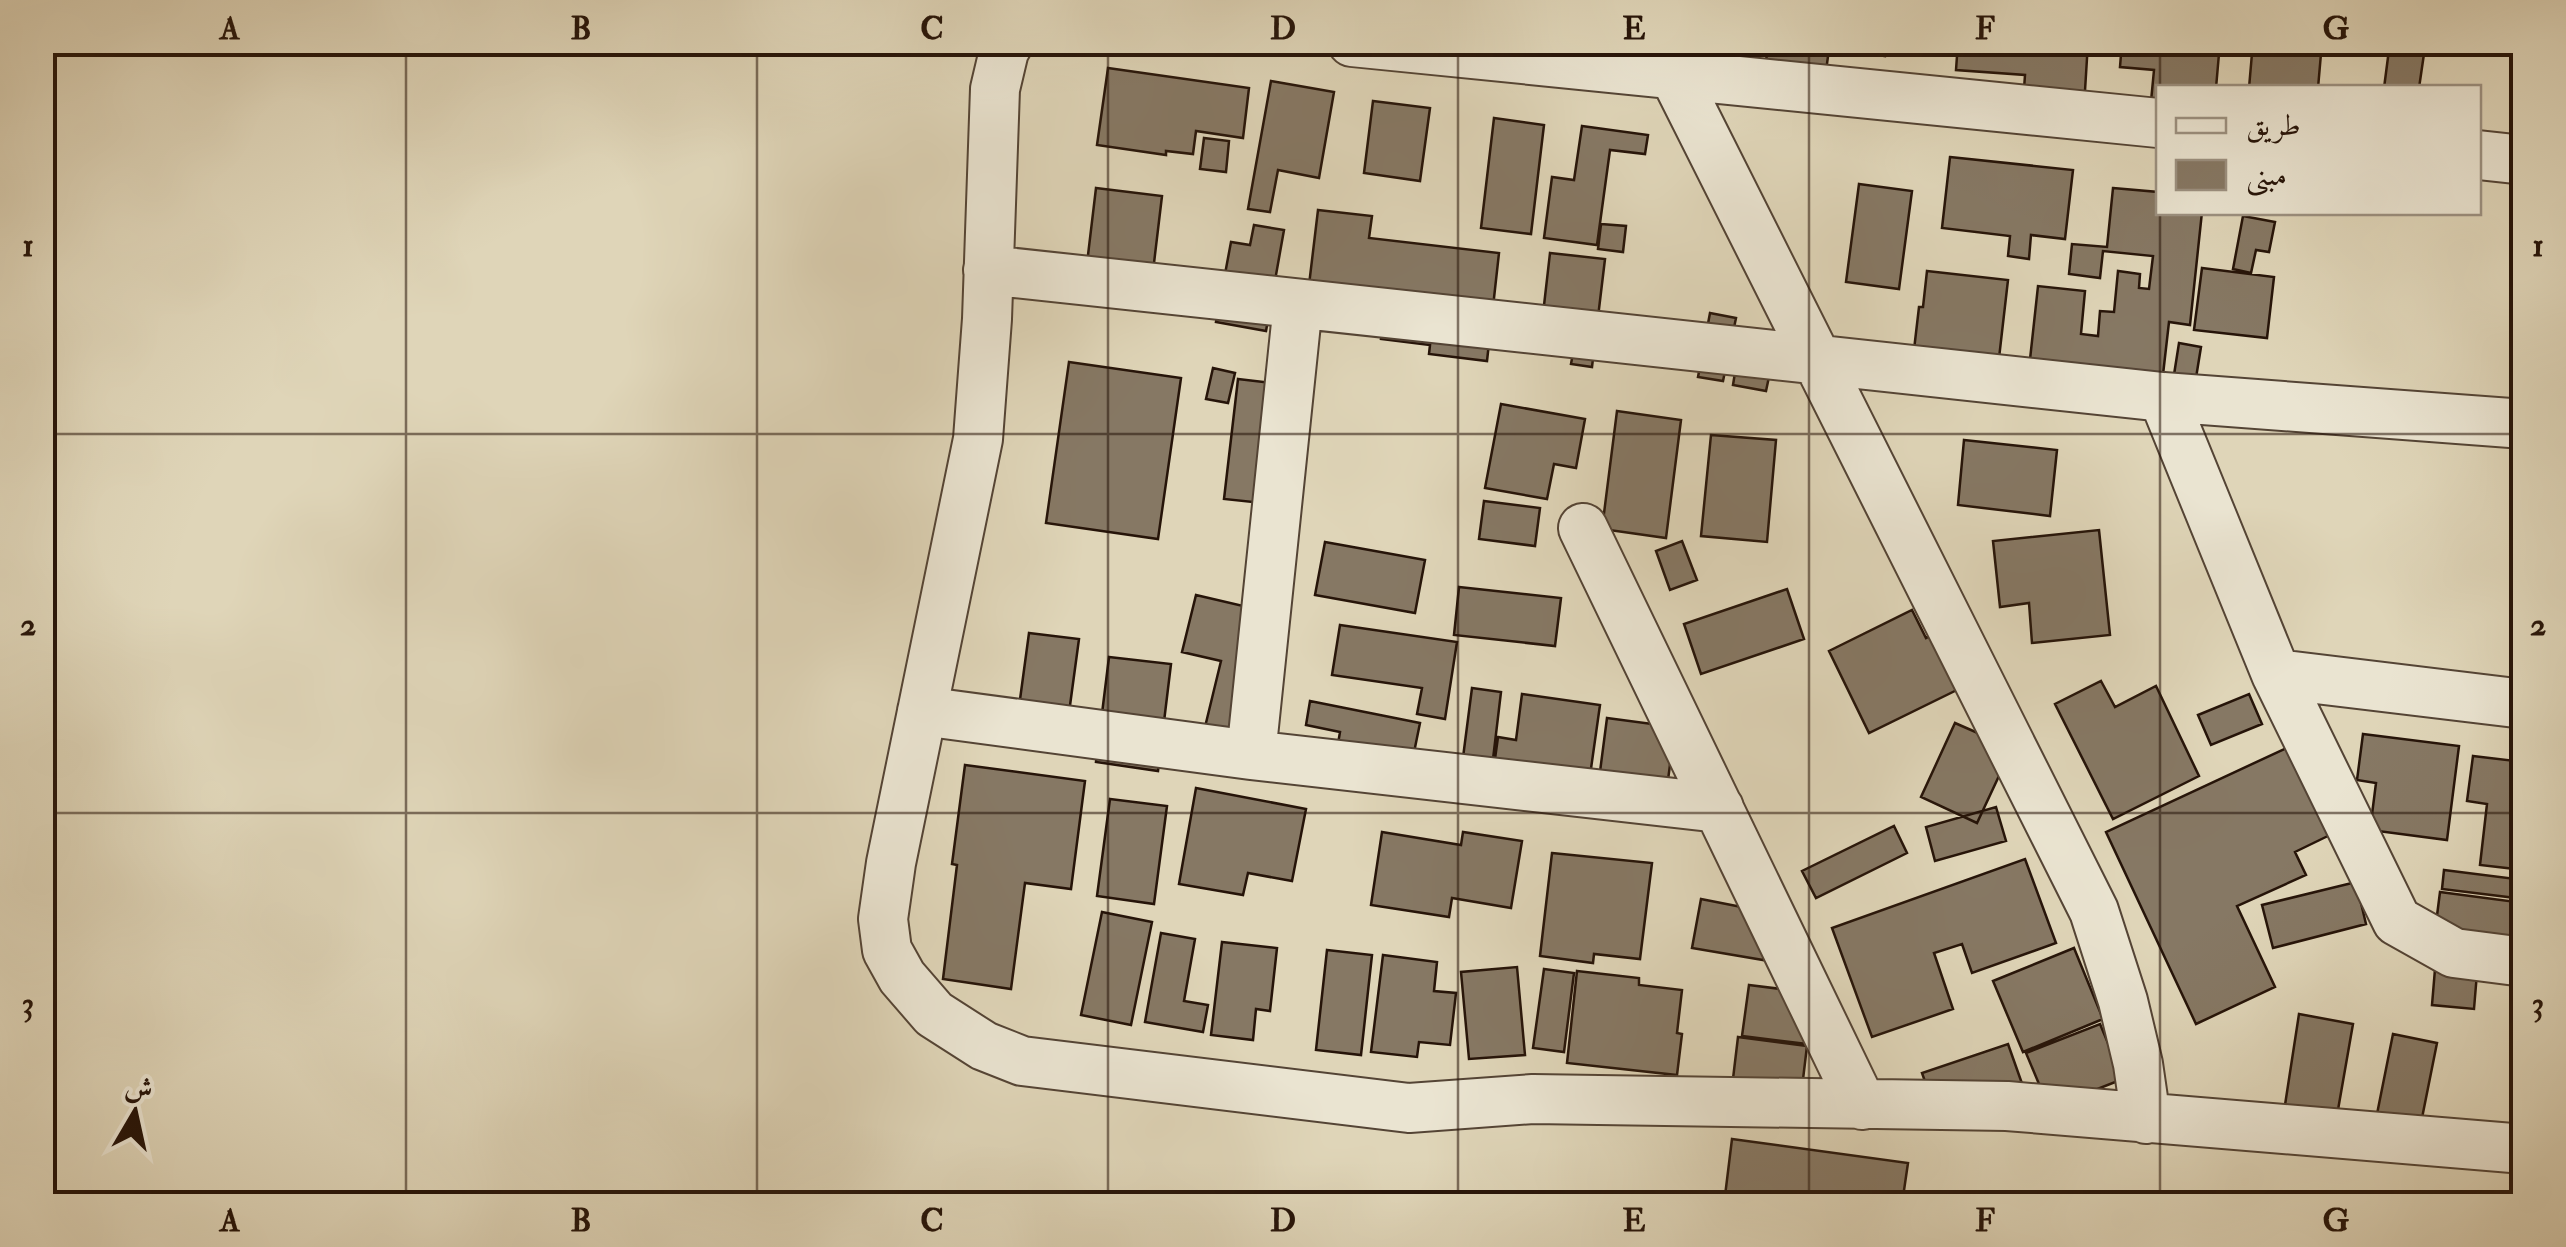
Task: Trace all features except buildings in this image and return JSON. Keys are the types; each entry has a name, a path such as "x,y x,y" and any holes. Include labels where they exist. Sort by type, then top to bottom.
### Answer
{"street":[{"path":"1009,42 995,88 978,440 891,863 884,918 887,950 902,976 934,1014 984,1046 1022,1060 1409,1108 1533,1099 2007,1106 2524,1149"},
{"path":"1352,42 1671,59 2156,124"},
{"path":"1671,59 1817,361 2094,912 2123,1001 2146,1119"},
{"path":"2481,156 2524,160"},
{"path":"988,270 2163,397 2524,424"},
{"path":"1251,756 1298,304"},
{"path":"2163,397 2276,674 2397,921 2454,953 2524,962"},
{"path":"1583,528 1862,1104"},
{"path":"2276,674 2524,704"},
{"path":"922,711 1251,756 1718,808"}]}
